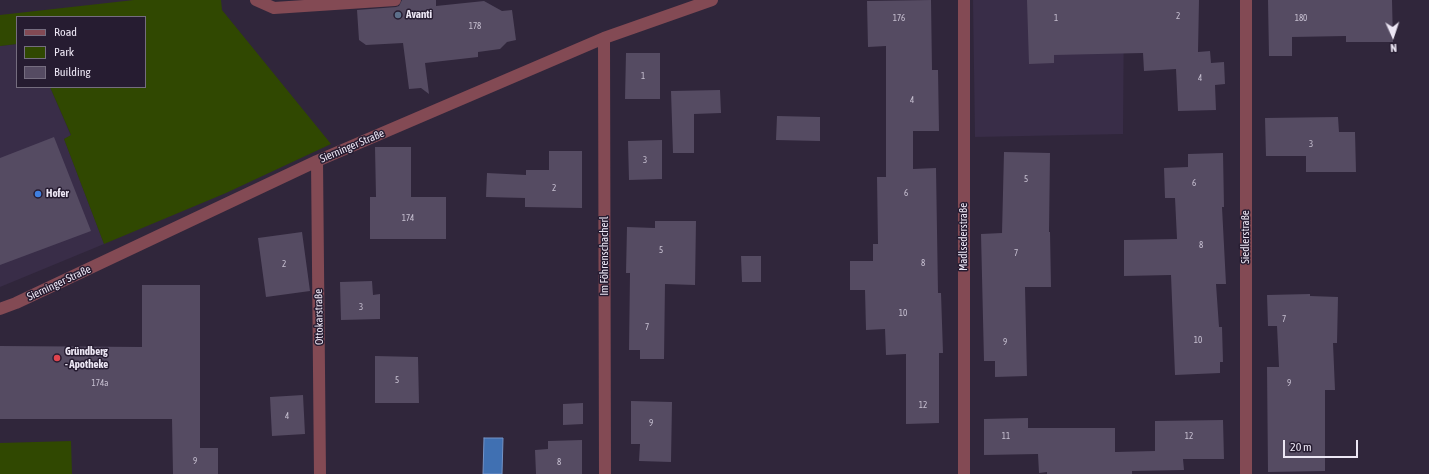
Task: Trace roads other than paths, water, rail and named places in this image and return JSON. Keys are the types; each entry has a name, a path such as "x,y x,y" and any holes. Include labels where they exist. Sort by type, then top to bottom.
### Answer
{"street":[{"path":"256,0 274,8 395,0"},
{"name":"Sierninger Straße","path":"0,309 16,304 317,161 604,38 692,3 712,0"},
{"name":"Madlsederstraße","path":"964,0 964,474"},
{"name":"Siedlerstraße","path":"1246,0 1246,474"},
{"name":"Im Föhrenschacherl","path":"604,38 605,474"},
{"name":"Ottokarstraße","path":"317,161 320,474"}],"water":[{"path":"484,438 503,438 502,474 483,474"}],"place":[{"name":"Avanti","path":"398,15"},
{"name":"Hofer","path":"38,194"},
{"name":"Gründberg - Apotheke","path":"57,358"}]}
